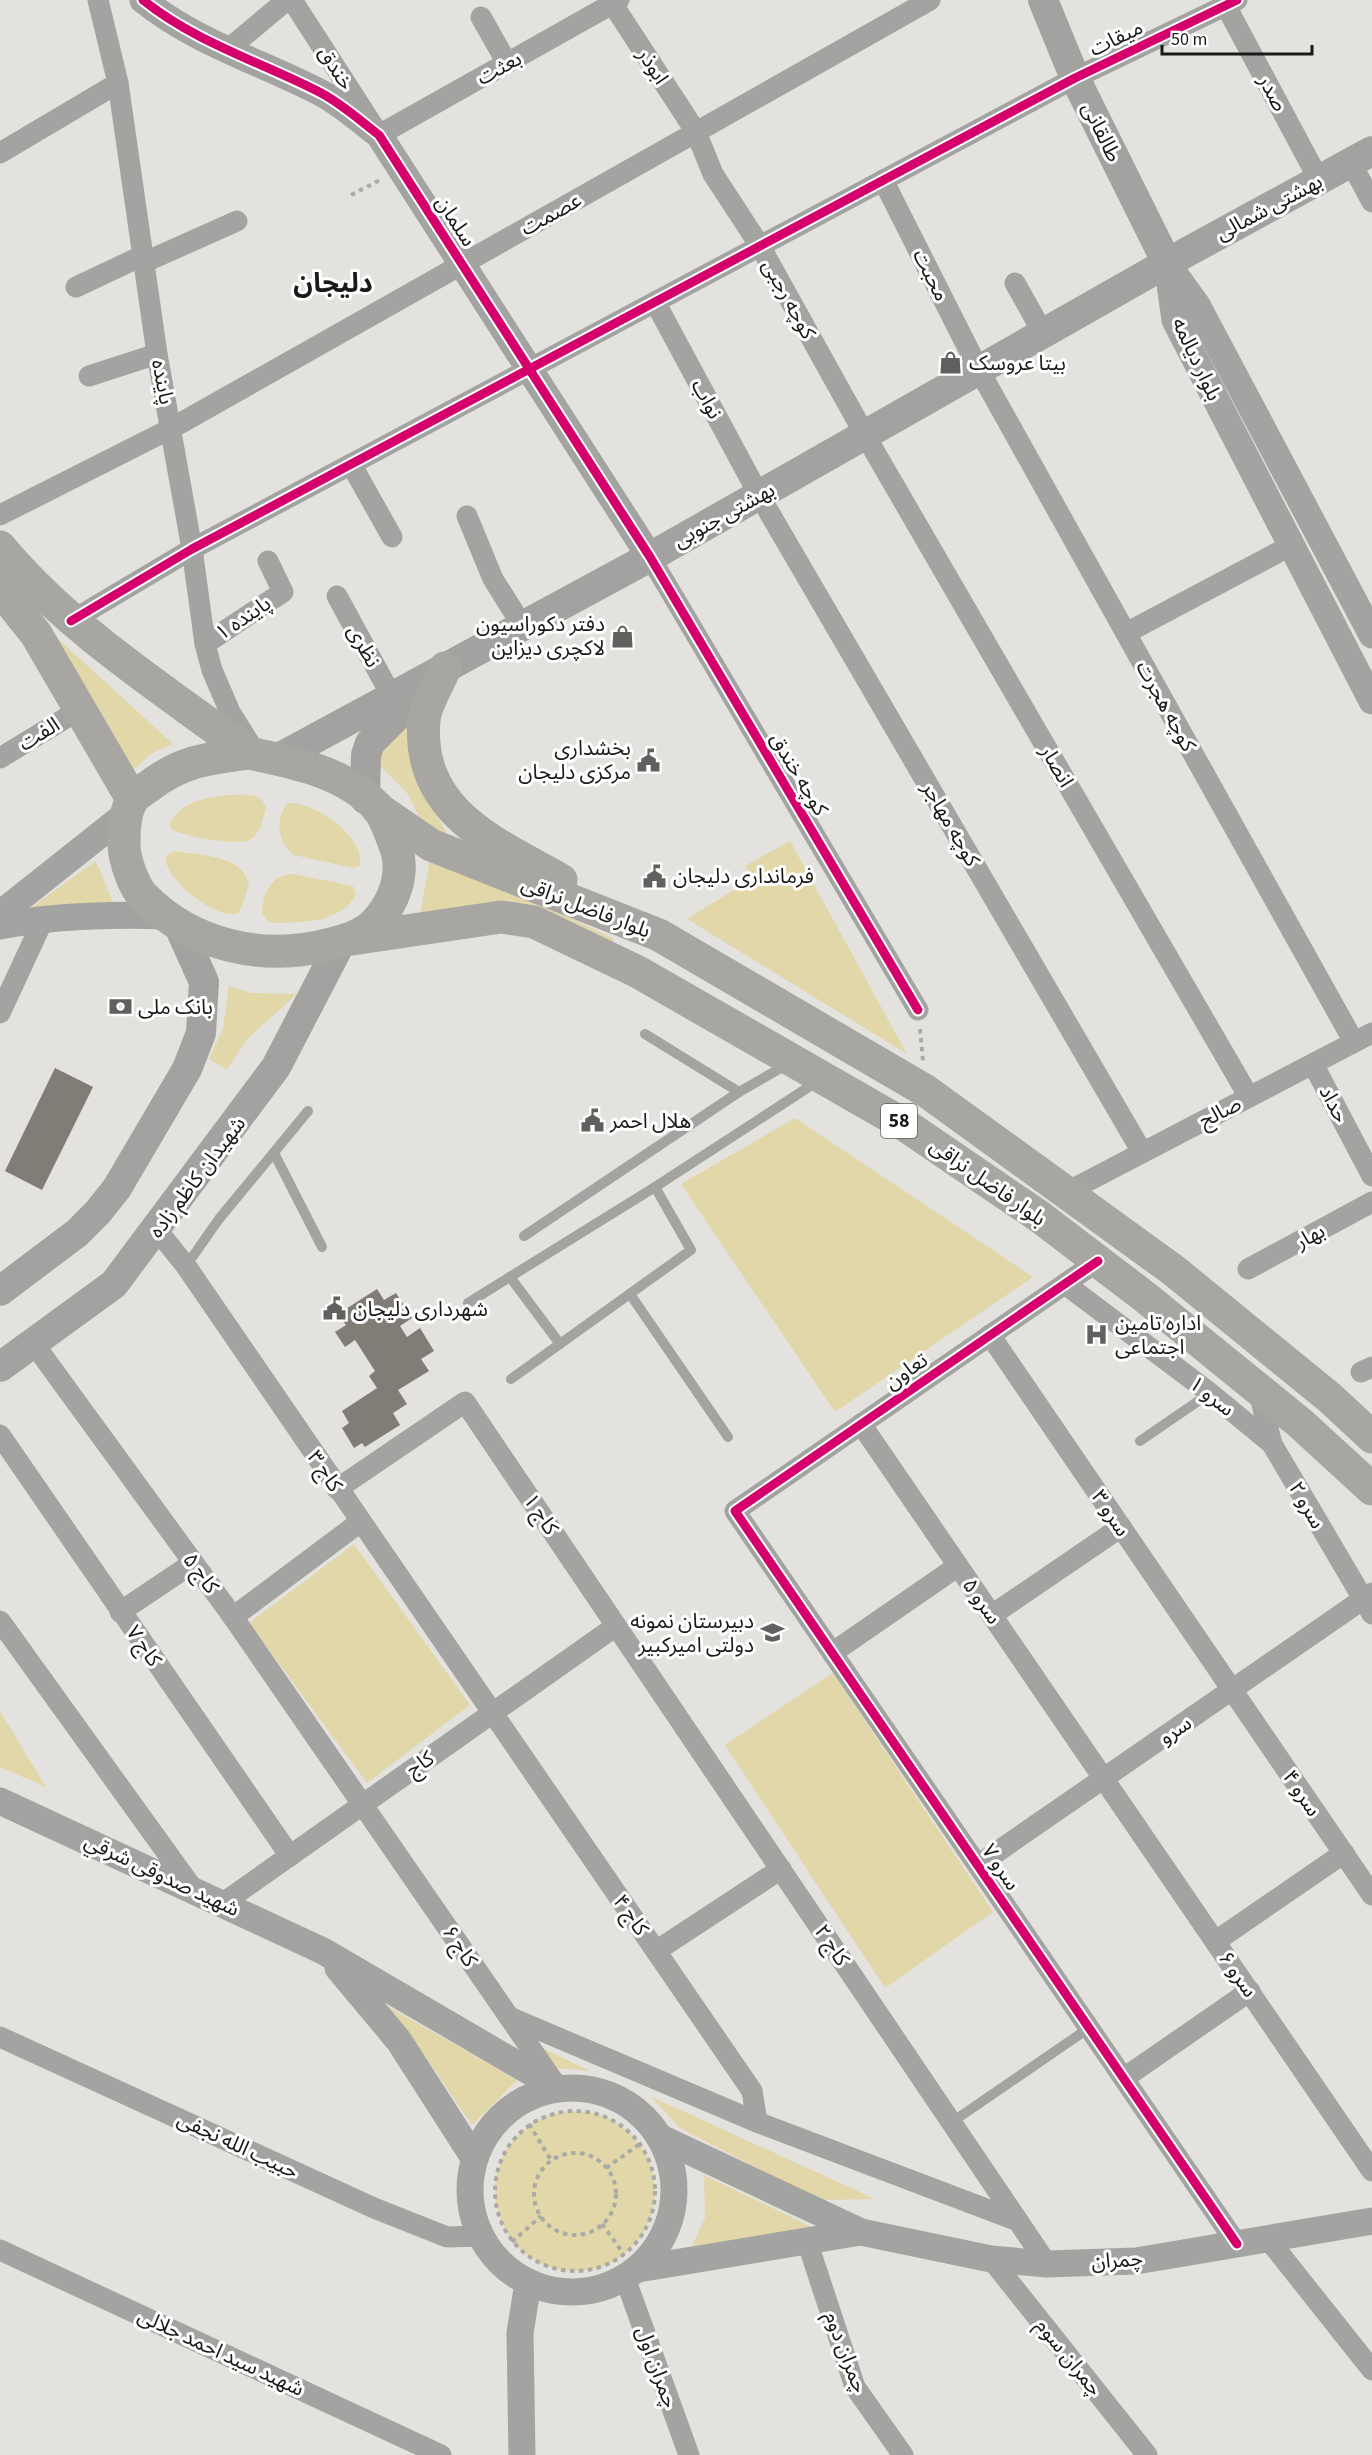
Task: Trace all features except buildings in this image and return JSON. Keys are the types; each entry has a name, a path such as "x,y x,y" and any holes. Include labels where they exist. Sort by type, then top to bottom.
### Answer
{"main road":[{"name":"طالقانی","path":"1045,1 1075,78 1167,263"},
{"name":"بهشتی شمالی","path":"1167,263 1362,157"},
{"name":"بهشتی جنوبی","path":"261,756 445,668 650,557 1167,263"},
{"path":"0,547 20,571 71,621 261,756"},
{"path":"0,589 36,634 79,710 129,807"},
{"path":"261,756 196,760 163,775 129,807 123,829 125,857 141,893 171,920 230,947 268,952 310,950 346,940 375,923 395,893 399,875 400,859 391,834 371,803 366,754 370,743 445,668"},
{"path":"445,668 424,718 426,759 442,797 470,828 659,935"},
{"name":"بلوار فاضل نراقی","path":"261,756 316,769 349,786 431,845 659,935 926,1091 1173,1270 1330,1398 1372,1437"},
{"name":"بلوار فاضل نراقی","path":"346,940 501,917 534,922 638,972 905,1125 1040,1217 1258,1389 1372,1490"},
{"path":"0,1291 76,1233 98,1212 117,1188 187,1069 201,1033 204,982 171,920"},
{"name":"شهیدان کاظم زاده","path":"11,1356 114,1284 157,1230 276,1067 346,940"}],"street":[{"name":"پاینده","path":"98,0 118,83 157,354 172,428 205,644 212,670 230,712 261,756"},
{"name":"سلمان","path":"143,0 161,15 227,50 325,95 379,135 650,557"},
{"path":"227,50 287,0"},
{"name":"خندق","path":"292,0 379,135"},
{"name":"عصمت","path":"0,515 172,428 930,0"},
{"name":"بعثت","path":"379,135 614,1"},
{"name":"ابوذر","path":"614,1 696,132"},
{"name":"میقات","path":"71,621 192,549 883,180 1075,78 1232,3"},
{"name":"صدر","path":"1232,3 1319,180"},
{"path":"481,17 507,63"},
{"path":"0,153 118,83"},
{"name":"کوچه رجبی","path":"696,132 713,174 760,246 865,435"},
{"path":"1362,157 1372,202"},
{"name":"محبت","path":"883,180 979,370"},
{"path":"76,287 237,221"},
{"name":"بلوار دیالمه","path":"1167,263 1175,320 1372,701"},
{"name":"بلوار دیالمه","path":"1167,263 1197,305 1372,635"},
{"path":"1015,283 1043,333"},
{"name":"نواب","path":"655,302 759,495"},
{"path":"89,376 157,354"},
{"name":"کوچه هجرت","path":"979,370 1125,633 1363,1037"},
{"name":"انصار","path":"865,435 1249,1097"},
{"path":"351,464 392,537"},
{"name":"کوچه مهاجر","path":"759,495 1142,1152"},
{"path":"467,516 493,579 522,626"},
{"path":"1125,633 1290,546"},
{"name":"کوچه خندق","path":"650,557 918,1010"},
{"name":"پاینده ۱","path":"205,644 282,592 268,561"},
{"name":"نظری","path":"337,596 391,695"},
{"name":"الفت","path":"0,758 79,710"},
{"path":"0,914 129,807"},
{"path":"0,926 44,918 106,914 171,920"},
{"path":"0,1013 44,918"},
{"name":"صالح","path":"1067,1192 1363,1037"},
{"name":"حداد","path":"1313,1064 1372,1176"},
{"name":"بهار","path":"1248,1269 1372,1202"},
{"name":"کاج ۳","path":"157,1230 186,1266 492,1713"},
{"name":"تعاون","path":"735,1511 1098,1261"},
{"name":"سرو ۱","path":"1065,1284 1210,1393 1272,1444"},
{"name":"سرو ۳","path":"990,1335 1233,1690"},
{"name":"کاج ۵","path":"11,1356 193,1563 363,1804"},
{"name":"سرو ۲","path":"1258,1389 1272,1444 1369,1603"},
{"name":"کاج ۱","path":"337,1489 465,1402 616,1626"},
{"name":"سرو ۵","path":"861,1424 1104,1778"},
{"name":"کاج ۷","path":"0,1435 290,1856"},
{"name":"سرو ۷","path":"735,1511 1237,2244"},
{"path":"233,1617 360,1522"},
{"path":"992,1615 1121,1527"},
{"path":"120,1612 193,1563"},
{"path":"832,1653 958,1566"},
{"name":"سرو","path":"978,1865 1233,1690 1369,1603"},
{"path":"0,1621 193,1888"},
{"name":"کاج","path":"223,1903 616,1626"},
{"name":"کاج ۲","path":"616,1626 1047,2264"},
{"name":"سرو ۴","path":"1233,1690 1372,1895"},
{"name":"کاج ۴","path":"492,1713 752,2091 757,2122"},
{"name":"سرو ۶","path":"1104,1778 1372,2171"},
{"name":"شهید صدوقی شرقي","path":"0,1801 193,1888 323,1951 558,2088"},
{"name":"کاج ۶","path":"363,1804 558,2088"},
{"path":"1216,1941 1344,1853"},
{"path":"656,1951 781,1869"},
{"name":"شهید صدوقی شرقي","path":"323,1951 399,2041 474,2158"},
{"path":"1124,2078 1250,1991"},
{"path":"509,2017 757,2122 1018,2221"},
{"name":"حبیب الله نجفی","path":"0,2037 374,2208 447,2237 481,2236"},
{"path":"558,2088 588,2088 617,2097 642,2115 650,2141 671,2165 675,2193 670,2222 657,2248 602,2288 577,2293 552,2291 528,2283 501,2263 481,2236 472,2211 470,2193 474,2158 487,2132 506,2110 531,2095 558,2088"},
{"path":"650,2141 861,2232"},
{"name":"چمران","path":"861,2232 991,2259 1047,2264 1136,2261 1372,2221"},
{"path":"629,2267 861,2232"},
{"path":"1268,2239 1372,2370"},
{"name":"چمران دوم","path":"807,2241 855,2387 903,2455"},
{"name":"شهید سید احمد جلالی","path":"0,2250 441,2455"},
{"name":"چمران سوم","path":"991,2259 1148,2455"},
{"name":"چمران اول","path":"629,2267 689,2455"},
{"path":"522,2455 520,2333 528,2283"}],"lane":[{"path":"645,1034 739,1092"},
{"path":"524,1236 739,1092 793,1061"},
{"path":"468,1303 655,1187 823,1078"},
{"path":"186,1266 219,1219 308,1111"},
{"path":"274,1153 322,1247"},
{"path":"511,1379 691,1250 655,1187"},
{"path":"510,1277 560,1344"},
{"path":"630,1294 728,1437"},
{"path":"1140,1441 1210,1393"},
{"path":"952,2122 1089,2028"}],"path":[{"path":"351,195 401,169"},
{"path":"918,1010 926,1091"},
{"path":"629,2267 603,2267 578,2272 554,2269 531,2259 512,2242 501,2223 495,2202 495,2179 501,2158 513,2139 529,2124 548,2115 568,2111 588,2112 650,2141"},
{"path":"529,2124 551,2160"},
{"path":"606,2168 650,2141"},
{"path":"629,2267 653,2207 655,2191 650,2141"},
{"path":"580,2154 597,2160 606,2168 615,2191 615,2203 602,2224 590,2232 577,2235 563,2233 550,2226 541,2216 534,2193 542,2169 551,2160 562,2155 580,2154"},
{"path":"512,2242 541,2216"},
{"path":"602,2224 629,2267"}],"shaded area":[{"path":"45,627 173,744 152,753 133,770"},
{"path":"418,713 426,797 448,835 426,830 407,793 375,761 375,752"},
{"path":"252,795 261,798 266,807 259,830 249,840 234,842 210,839 186,835 171,829 170,823 176,814 195,802 218,796"},
{"path":"288,803 311,808 336,823 355,844 360,855 360,866 353,868 294,855 284,844 280,830 281,816"},
{"path":"790,841 907,1054 687,919 753,878 745,866"},
{"path":"175,851 219,858 238,867 245,875 249,885 239,913 230,914 219,911 206,905 182,887 167,865 166,856"},
{"path":"430,859 542,904 614,939 611,946 419,921"},
{"path":"96,861 114,905 18,917"},
{"path":"294,874 353,886 356,895 341,911 331,916 285,923 268,921 262,913 264,898 270,886 280,877"},
{"path":"229,986 251,993 297,994 247,1039 227,1070 209,1059 223,1028"},
{"path":"795,1118 1033,1277 835,1412 681,1184"},
{"path":"354,1544 470,1705 367,1783 249,1623"},
{"path":"833,1673 993,1912 885,1988 725,1745"},
{"path":"0,1711 46,1787 0,1767"},
{"path":"382,2003 517,2080 472,2125 408,2031"},
{"path":"540,2047 590,2071 556,2068"},
{"path":"650,2096 875,2199 819,2200 680,2128"},
{"path":"575,2111 591,2112 606,2117 620,2124 632,2134 642,2146 649,2160 654,2175 654,2207 649,2222 642,2236 632,2248 620,2258 606,2265 591,2270 575,2271 559,2270 544,2265 530,2258 518,2248 508,2236 501,2222 496,2207 495,2191 496,2175 501,2160 508,2146 518,2134 530,2124 544,2117 559,2112"},
{"path":"704,2175 816,2229 692,2246 705,2218"}],"cycle path":[{"path":"143,0 185,28 231,52 323,94 379,135 650,557 918,1010"},
{"path":"71,621 192,549 1075,78 1237,0"},
{"path":"1098,1261 735,1511 1237,2244"}],"place":[{"name":"بیتا عروسک","path":"951,363"},
{"name":"دفتر دکوراسیون لاکچری دیزاین","path":"623,636"},
{"name":"بخشداری مرکزی دلیجان","path":"649,760"},
{"name":"فرمانداری دلیجان","path":"655,876"},
{"name":"بانک ملی","path":"120,1007"},
{"name":"هلال احمر","path":"592,1121"},
{"name":"شهرداری دلیجان","path":"335,1309"},
{"name":"اداره تامین اجتماعی","path":"1097,1335"},
{"name":"دبیرستان نمونه دولتی امیرکبیر","path":"772,1633"}],"district":[{"name":"دلیجان","path":"333,283"}]}
